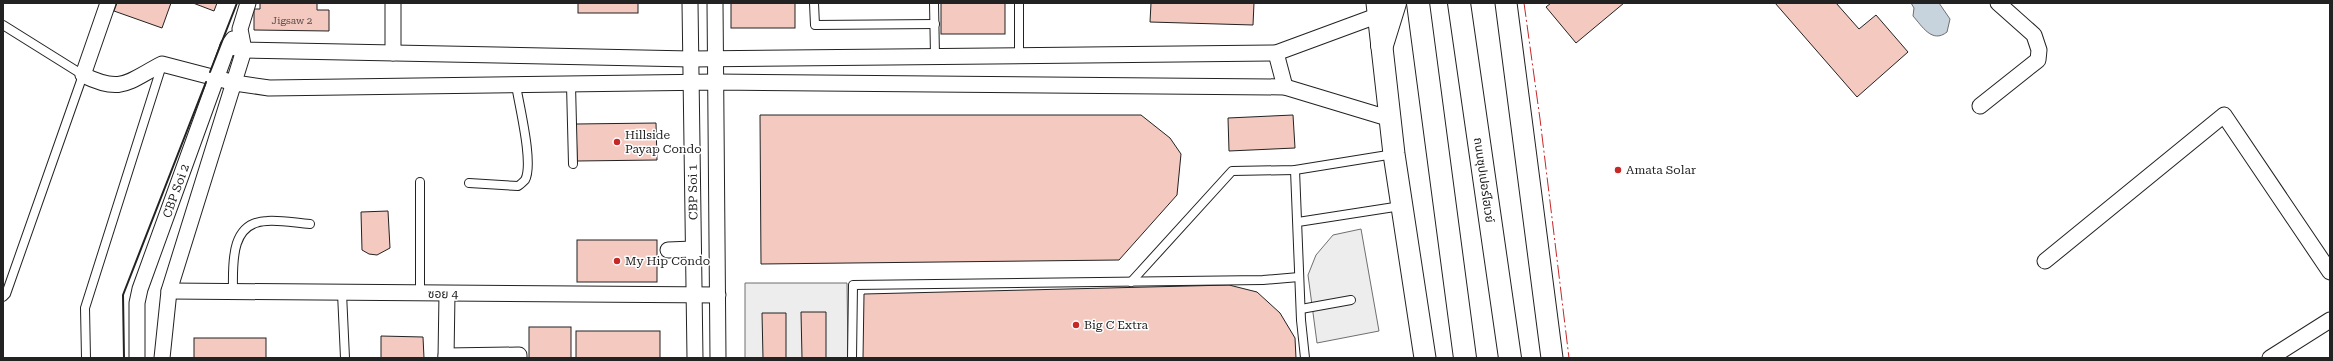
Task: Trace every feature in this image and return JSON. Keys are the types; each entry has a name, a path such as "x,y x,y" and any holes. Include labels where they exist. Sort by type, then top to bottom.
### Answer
{"highway":[{"path":"1418,3 1465,358"},
{"name":"ถนนซุปเปอร์ไฮเวย์","path":"1459,3 1510,358"},
{"path":"1382,45 1384,7"}],"main road":[{"path":"1506,3 1552,358"},
{"path":"1382,45 1394,154 1425,358"}],"street":[{"path":"108,3 83,75 102,84 119,86 162,64 235,84 269,88 716,82 1285,87 1391,118"},
{"name":"CBP Soi 2","path":"137,358 137,304 140,289 218,79 228,46 240,29 248,3"},
{"path":"393,3 393,53"},
{"name":"CBP Soi 1","path":"690,3 695,358"},
{"name":"CBP Soi 1","path":"715,3 718,358"},
{"path":"1980,106 2038,60 2039,50 2034,35 1998,3"},
{"path":"228,46 244,50 691,59 1276,53 1384,7"},
{"name":"CBP Soi 2","path":"162,358 169,291 235,84 244,50 240,29"},
{"path":"1276,53 1285,87"},
{"path":"2045,262 2224,115 2328,262"},
{"path":"668,250 693,249"},
{"name":"ซอย 4","path":"169,291 718,295"},
{"path":"448,294 446,357 519,355 519,358"},
{"path":"2270,358 2330,320"}],"lane":[{"path":"814,3 815,25 934,24"},
{"path":"934,3 935,56"},
{"path":"1019,3 1019,55"},
{"path":"3,25 83,75 6,294 3,297"},
{"path":"86,358 85,308 162,64"},
{"path":"469,183 518,186 525,180 527,172 526,141 516,85"},
{"path":"571,85 573,164"},
{"path":"1131,282 1232,171 1295,170 1394,154"},
{"path":"1295,170 1301,309 1305,358"},
{"path":"420,182 420,293"},
{"path":"1298,222 1402,206"},
{"path":"232,292 233,257 238,240 244,230 265,220 310,224"},
{"path":"852,358 853,285 1263,280 1300,276"},
{"path":"342,293 345,358"},
{"path":"1301,309 1351,300"}],"shaded area":[{"path":"1911,3 1939,3 1950,19 1947,32 1937,36 1932,35 1924,29 1913,16 1914,8"},
{"path":"1361,229 1379,331 1317,343 1308,275 1316,255 1333,235"},
{"path":"745,283 847,283 848,358 745,358"}],"building":[{"path":"117,3 171,3 162,28 114,11"},
{"path":"193,3 217,3 214,11"},
{"path":"260,3 317,3 317,10 329,10 329,31 254,30 254,9 260,9"},
{"path":"578,3 638,3 638,13 578,13"},
{"path":"731,3 795,3 795,28 731,28"},
{"path":"941,3 1005,3 1005,34 941,34"},
{"path":"1151,3 1254,3 1253,25 1150,22"},
{"path":"1551,3 1624,3 1576,43 1546,7"},
{"path":"1775,3 1836,3 1859,29 1876,15 1908,52 1857,97"},
{"path":"760,115 1141,115 1170,138 1181,154 1177,195 1119,260 761,264"},
{"path":"1293,115 1295,148 1229,151 1228,118"},
{"name":"Hillside Payap Condo","path":"656,123 657,160 577,161 576,124"},
{"path":"388,211 390,248 377,255 369,254 362,250 361,212"},
{"name":"My Hip Condo","path":"577,240 657,240 657,282 577,282"},
{"name":"Big C Extra","path":"1229,285 1257,292 1280,313 1295,338 1296,358 863,358 864,294"},
{"path":"801,312 826,312 826,358 802,358"},
{"path":"762,313 786,313 786,358 763,358"},
{"path":"529,327 571,327 571,358 529,358"},
{"path":"576,331 660,331 660,358 576,358"},
{"path":"381,336 423,337 424,358 381,358"},
{"path":"194,338 266,338 266,358 194,358"}],"wall":[{"path":"210,72 237,3"},
{"path":"124,358 123,295 206,82"}],"power":[{"path":"1524,3 1540,119 1569,358"}],"place":[{"name":"Hillside Payap Condo","path":"617,142"},
{"name":"Amata Solar","path":"1618,170"},
{"name":"My Hip Condo","path":"617,261"},
{"name":"Big C Extra","path":"1076,325"}]}
